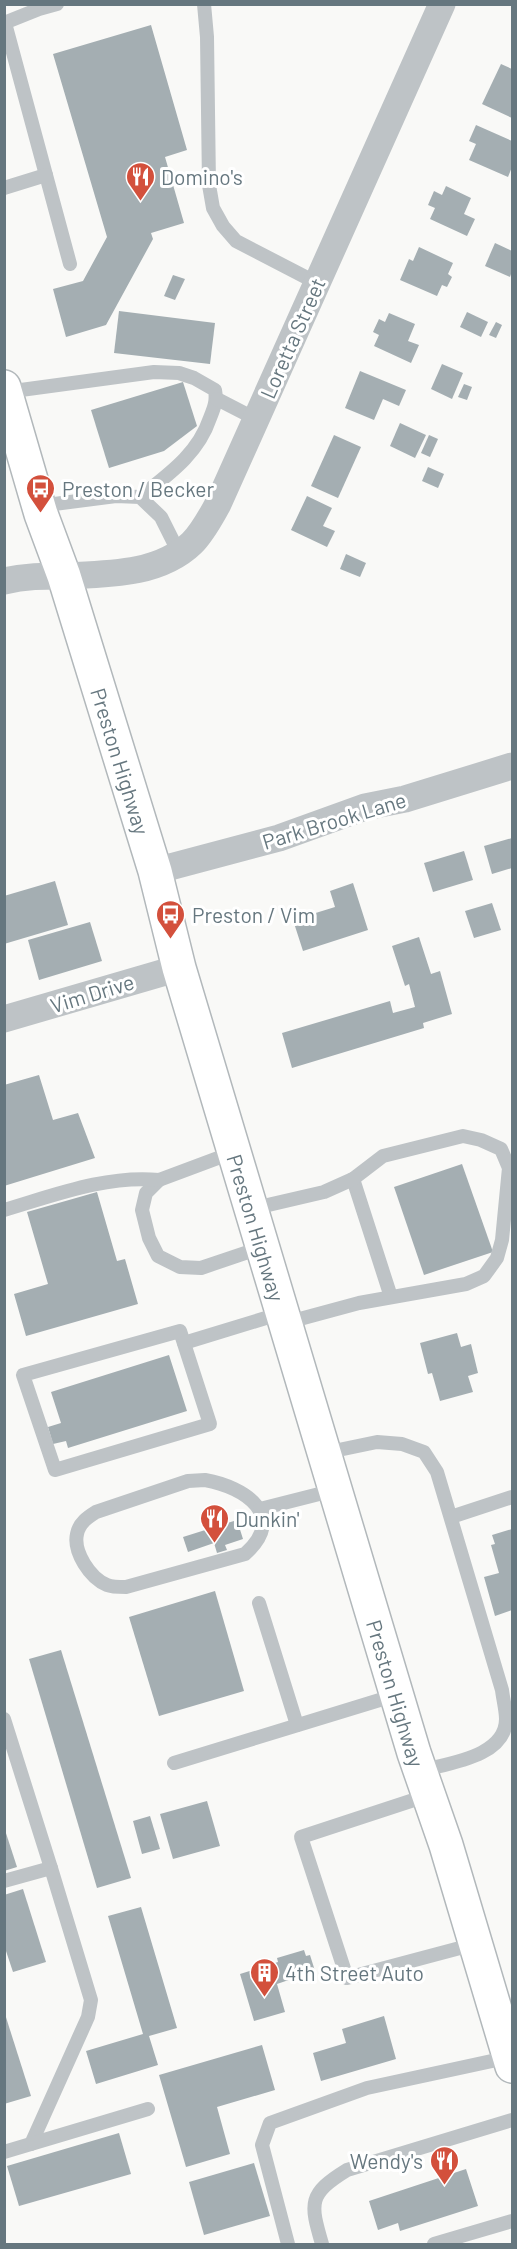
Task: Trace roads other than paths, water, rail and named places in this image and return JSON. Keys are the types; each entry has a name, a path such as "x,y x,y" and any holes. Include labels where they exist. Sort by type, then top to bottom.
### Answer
{"main road":[{"name":"Preston Highway","path":"5,389 39,506 64,576 155,871 179,968 396,1695 446,1845 511,2061"}],"street":[{"name":"Loretta Street","path":"4,581 21,576 119,573 158,564 170,559 192,543 204,528 218,504 442,4"},
{"name":"Park Brook Lane","path":"155,871 279,838 365,807 405,799 513,766"},
{"name":"Vim Drive","path":"4,1019 179,968"}],"lane":[{"path":"57,4 5,23 70,264"},
{"path":"204,4 209,185 213,208 223,226 236,241 317,283"},
{"path":"4,188 46,175"},
{"path":"5,389 154,372 179,373 194,378 215,390 217,399 207,428 197,447 140,497"},
{"path":"217,399 256,419"},
{"path":"39,506 116,496 140,497 161,517 179,553"},
{"path":"184,1342 284,1318 466,1284 484,1276 497,1258 502,1240 509,1168 501,1149 481,1140 463,1136 383,1156 353,1179 324,1192 251,1209"},
{"path":"234,1152 159,1180 146,1193 142,1210 148,1238 158,1256 180,1267 201,1268 263,1247"},
{"path":"4,1210 114,1180 135,1178 159,1180"},
{"path":"353,1179 392,1297"},
{"path":"180,1330 184,1342 210,1424 55,1470 23,1375 180,1330"},
{"path":"324,1453 377,1442 402,1444 424,1452 437,1472 502,1690 506,1738 483,1753 424,1783 301,1837 347,1978 475,1944"},
{"path":"205,1480 222,1483 244,1493 260,1509 264,1528 258,1543 246,1554 126,1587 108,1585 94,1576 84,1563 78,1548 77,1533 85,1519 96,1512 188,1481 205,1480"},
{"path":"260,1509 335,1490"},
{"path":"451,1517 513,1497"},
{"path":"259,1604 297,1725"},
{"path":"174,1763 396,1695"},
{"path":"4,1719 91,2000 88,2017 31,2144"},
{"path":"4,1881 51,1868"},
{"path":"288,2244 262,2145 270,2123 367,2088 511,2061"},
{"path":"4,2152 148,2109"},
{"path":"322,2244 314,2215 315,2200 326,2183 347,2170 513,2120"},
{"path":"434,2244 513,2221"}],"place":[{"name":"Domino's","path":"140,202"},
{"name":"Preston / Becker","path":"41,514"},
{"name":"Preston / Vim","path":"171,940"},
{"name":"Dunkin'","path":"214,1544"},
{"name":"4th Street Auto","path":"264,1998"},
{"name":"Wendy's","path":"444,2186"}]}
